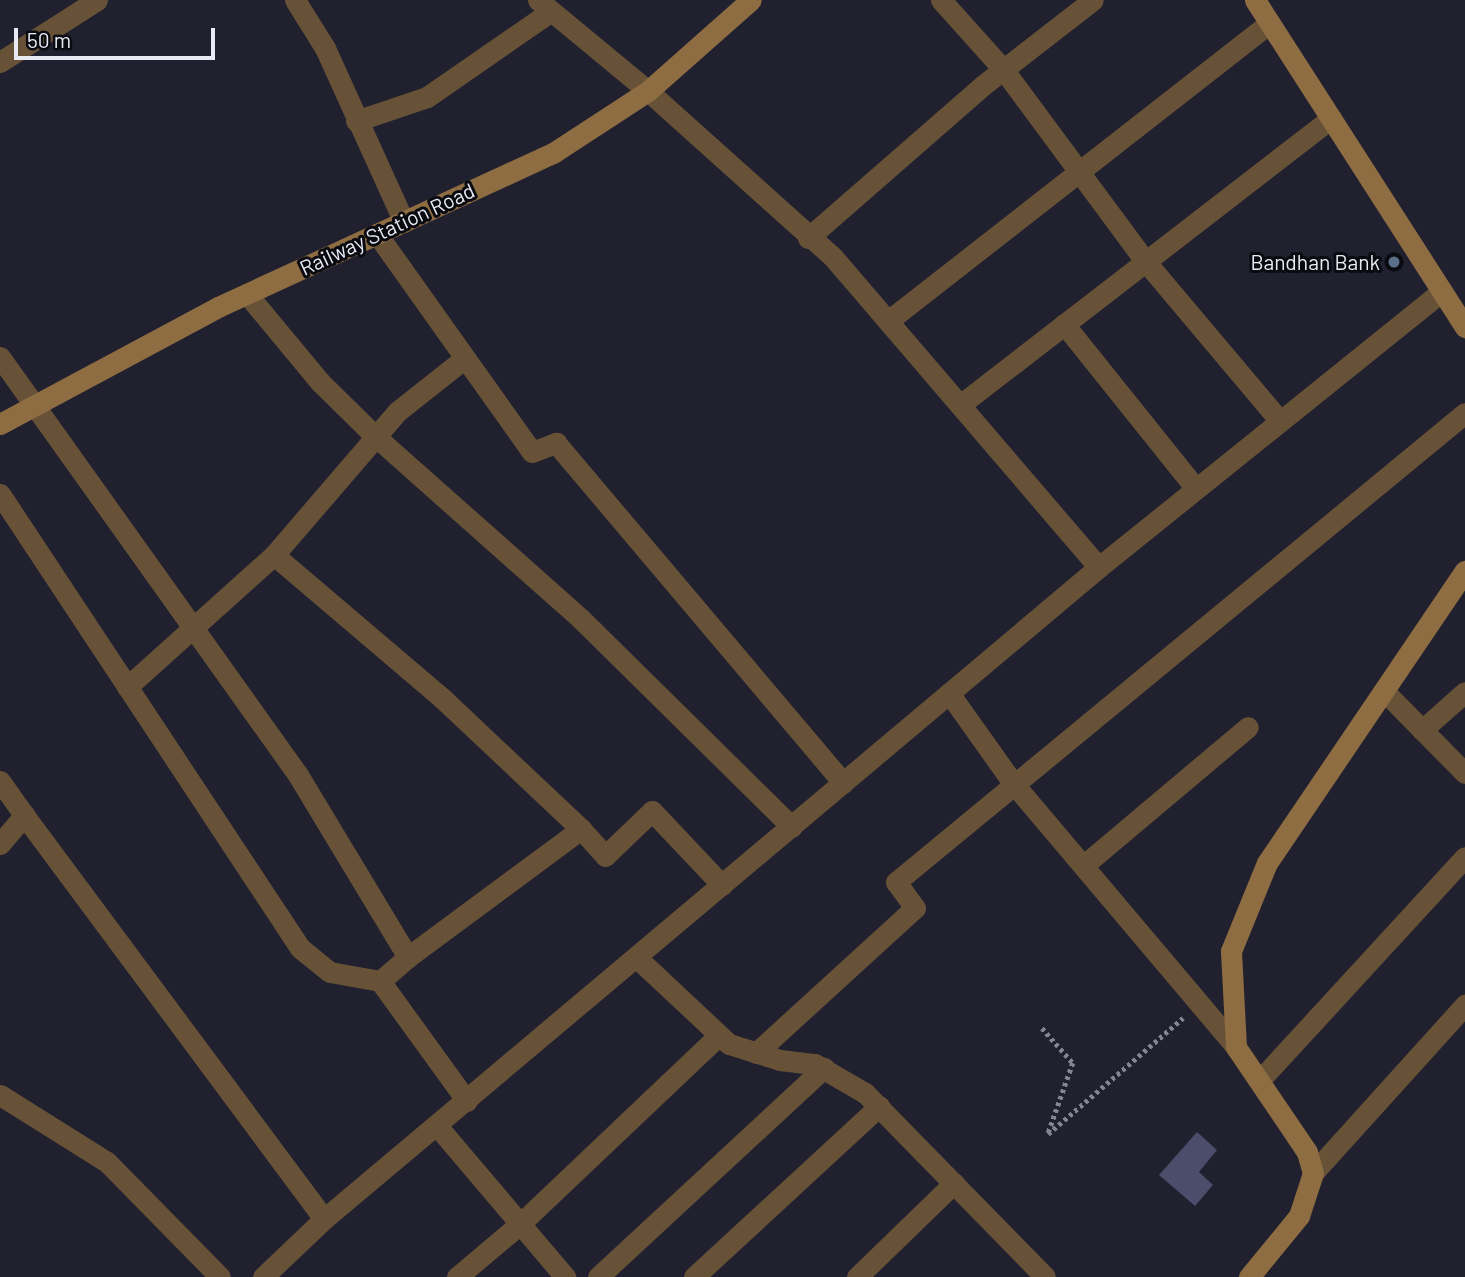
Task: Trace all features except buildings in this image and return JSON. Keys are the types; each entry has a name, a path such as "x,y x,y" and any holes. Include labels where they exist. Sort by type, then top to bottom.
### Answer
{"street":[{"path":"0,62 97,0"},
{"path":"295,0 324,48 404,222"},
{"name":"Railway Station Road","path":"0,424 247,293 553,153 648,91 751,0"},
{"path":"941,0 1003,69 1082,170 1146,262 1280,421"},
{"path":"807,238 1003,69 1093,0"},
{"path":"1255,0 1465,327"},
{"path":"356,121 427,97 544,5 648,91 807,238 832,256 1099,567"},
{"path":"888,321 1270,23"},
{"path":"960,405 1331,118"},
{"path":"377,234 532,452 556,443 843,783"},
{"path":"263,1277 324,1219 438,1127 1099,567 1442,290"},
{"path":"247,293 320,382 375,436 581,619 792,827"},
{"path":"1064,324 1196,489"},
{"path":"0,357 31,407 298,775 408,957"},
{"path":"127,687 194,630 274,555 398,411 465,358"},
{"path":"756,1053 915,908 896,882 1465,412"},
{"path":"0,494 300,948 330,972 380,981 467,1101"},
{"path":"274,555 442,698 581,829 605,856 652,811 722,885"},
{"path":"1236,1047 1231,951 1267,863 1465,571"},
{"path":"1384,691 1465,773"},
{"path":"1422,730 1465,692"},
{"path":"949,693 1013,783 1236,1047 1307,1152 1313,1173"},
{"path":"1084,865 1248,727"},
{"path":"0,781 324,1219"},
{"path":"0,844 24,815"},
{"path":"380,981 408,957 581,829"},
{"path":"1259,1081 1465,857"},
{"path":"637,958 718,1036 756,1053 840,1074 879,1106 1045,1277"},
{"path":"1249,1277 1299,1216 1313,1173 1465,1004"},
{"path":"457,1277 520,1224 718,1036"},
{"path":"598,1277 824,1068"},
{"path":"0,1095 107,1162 220,1277"},
{"path":"694,1277 879,1106"},
{"path":"438,1127 565,1277"},
{"path":"864,1275 954,1183"}],"path":[{"path":"1042,1028 1073,1063 1048,1134 1169,1031"}],"place":[{"name":"Bandhan Bank","path":"1394,262"}]}
